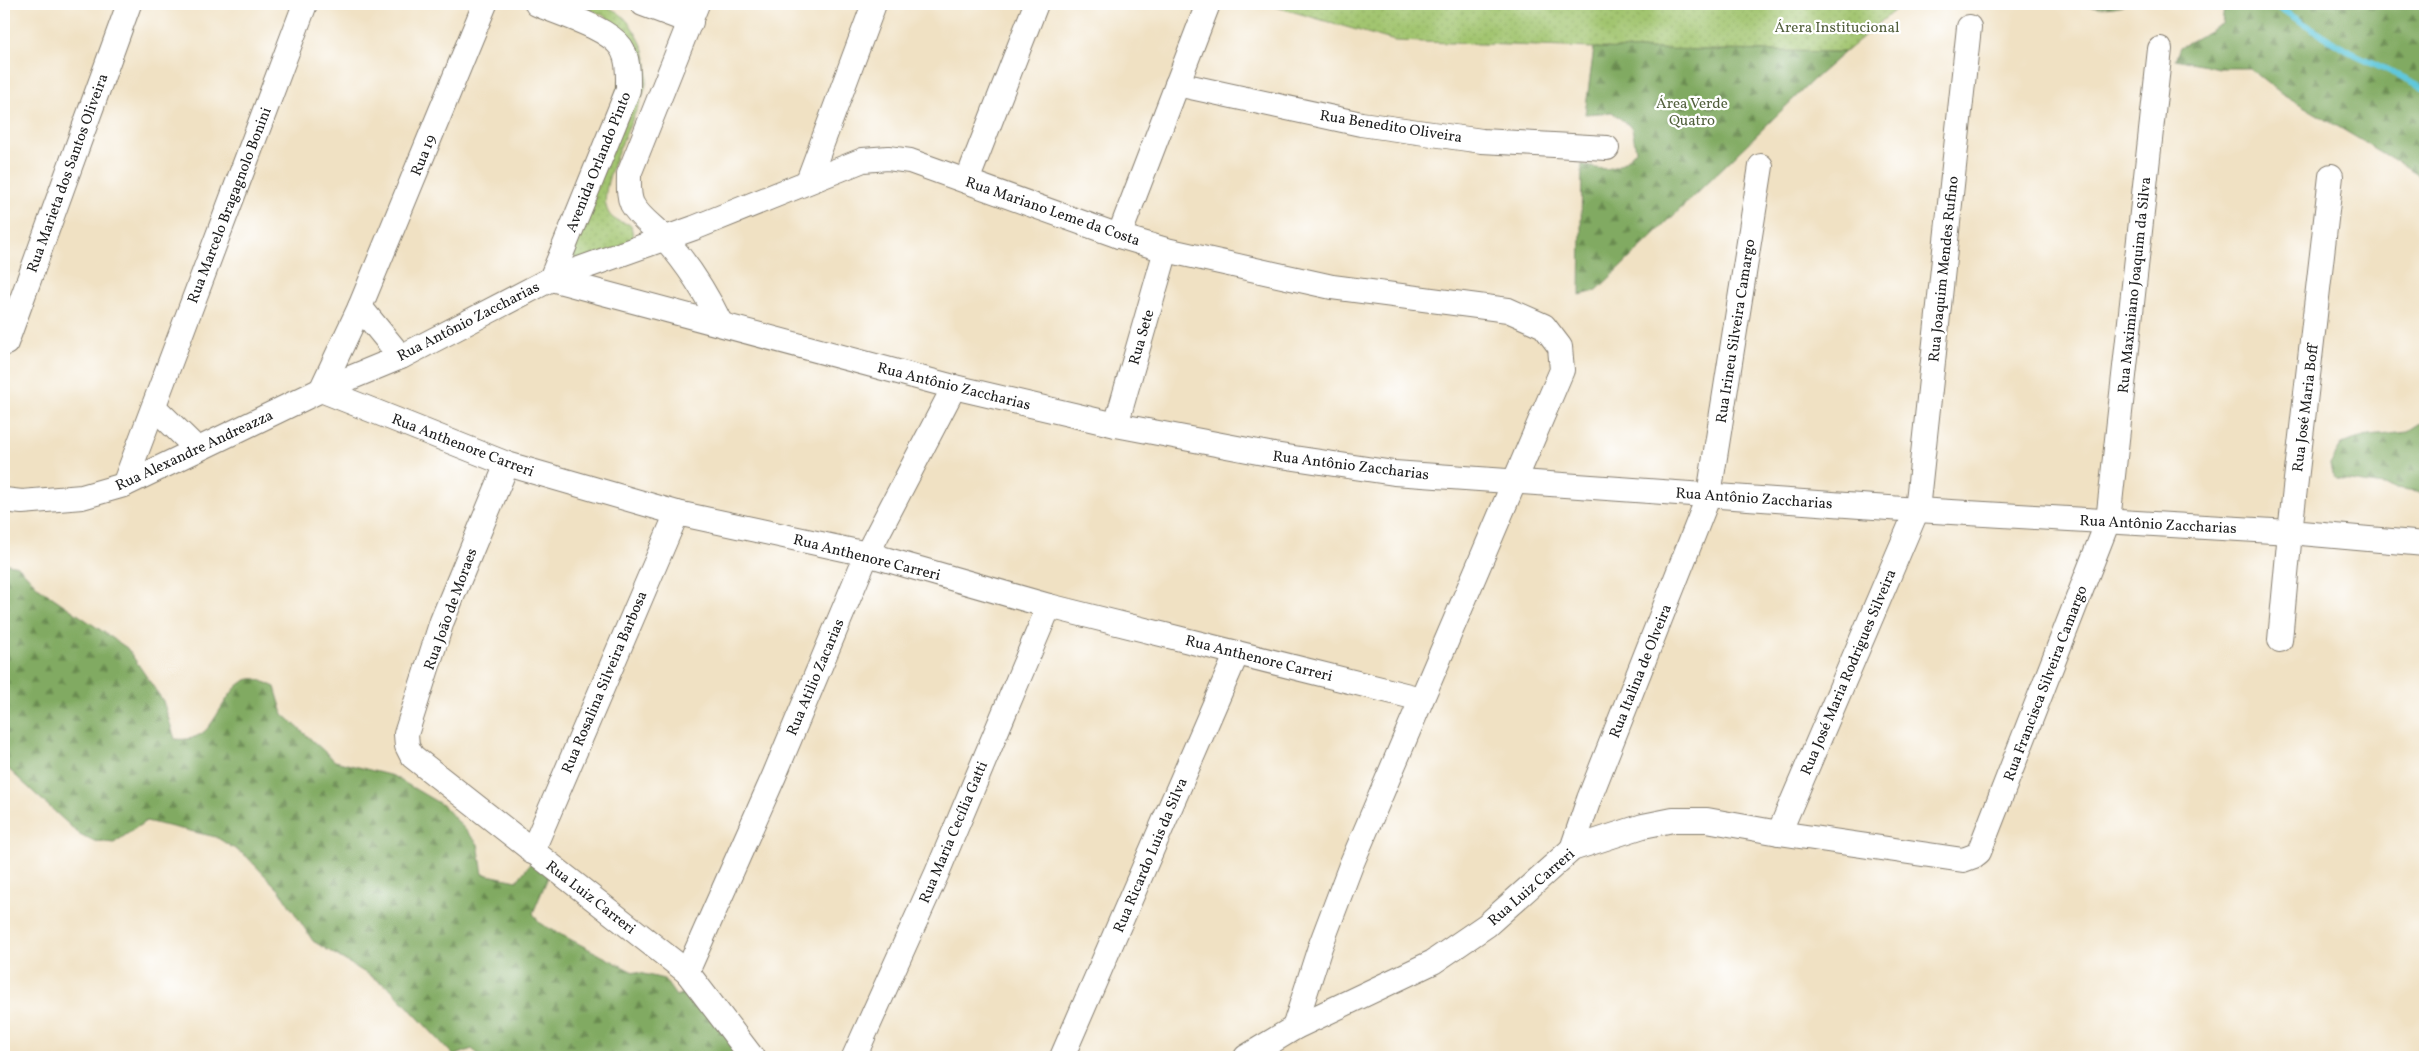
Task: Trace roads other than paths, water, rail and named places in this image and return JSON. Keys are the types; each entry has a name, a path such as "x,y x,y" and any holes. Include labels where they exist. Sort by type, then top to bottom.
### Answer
{"street":[{"name":"Rua Marieta dos Santos Oliveira","path":"6,343 129,4"},
{"name":"Rua Marcelo Bragagnolo Bonini","path":"124,485 305,4"},
{"name":"Rua 19","path":"321,390 360,307 485,4"},
{"name":"Avenida Orlando Pinto","path":"537,4 605,33 621,48 628,68 628,90 551,279"},
{"path":"643,4 694,13 629,174 629,189 634,207 665,238 689,267 706,294 721,324"},
{"path":"808,181 874,4"},
{"path":"967,181 1036,4"},
{"path":"1119,236 1208,4"},
{"name":"Rua Joaquim Mendes Rufino","path":"1918,510 1969,27"},
{"name":"Rua Maximiano Joaquim da Silva","path":"2108,521 2160,49"},
{"name":"Rua Benedito Oliveira","path":"1178,84 1361,124 1482,141 1608,148"},
{"name":"Rua Mariano Leme da Costa","path":"551,279 665,238 863,160 888,158 910,161 1119,236 1166,250 1332,287 1508,310 1544,326 1560,347 1562,370 1514,480"},
{"name":"Rua Irineu Silveira Camargo","path":"1709,495 1761,166"},
{"name":"Rua José Maria Boff","path":"2280,640 2290,532 2331,176"},
{"name":"Rua Sete","path":"1116,425 1166,250"},
{"name":"Rua Antônio Zaccharias","path":"321,390 401,357 551,279 954,387 1116,425 1274,455 1385,471 1918,510 2290,532 2425,544"},
{"path":"360,307 401,357"},
{"name":"Rua Atilio Zacarias","path":"687,972 774,776 867,554 954,387"},
{"name":"Rua Alexandre Andreazza","path":"4,500 22,502 82,497 124,485 321,390"},
{"name":"Rua Anthenore Carreri","path":"321,390 507,464 677,513 867,554 1049,606 1421,699"},
{"path":"154,407 197,449"},
{"name":"Rua João de Moraes","path":"412,756 407,746 406,734 442,621 507,464"},
{"path":"1294,1028 1320,947 1352,865 1514,480"},
{"name":"Rua Italina de Olveira","path":"1572,849 1589,799 1709,495"},
{"name":"Rua José Maria Rodrigues Silveira","path":"1779,833 1918,510"},
{"name":"Rua Rosalina Silveira Barbosa","path":"532,852 677,513"},
{"name":"Rua Francisca Silveira Camargo","path":"1963,860 1974,856 1982,845 2108,521"},
{"name":"Rua Maria Cecília Gatti","path":"854,1057 937,873 1049,606"},
{"name":"Rua Ricardo Luis da Silva","path":"1062,1057 1238,652"},
{"name":"Rua Luiz Carreri","path":"412,756 687,972 752,1057"},
{"name":"Rua Luiz Carreri","path":"1246,1057 1294,1028 1433,962 1487,926 1572,849 1643,826 1673,820 1707,820 1779,833 1963,860"}],"waterway":[{"path":"2273,4 2346,50 2425,88"}],"park label":[{"name":"Árera Institucional","path":"1837,27"},
{"name":"Área Verde Quatro","path":"1692,112"}]}
